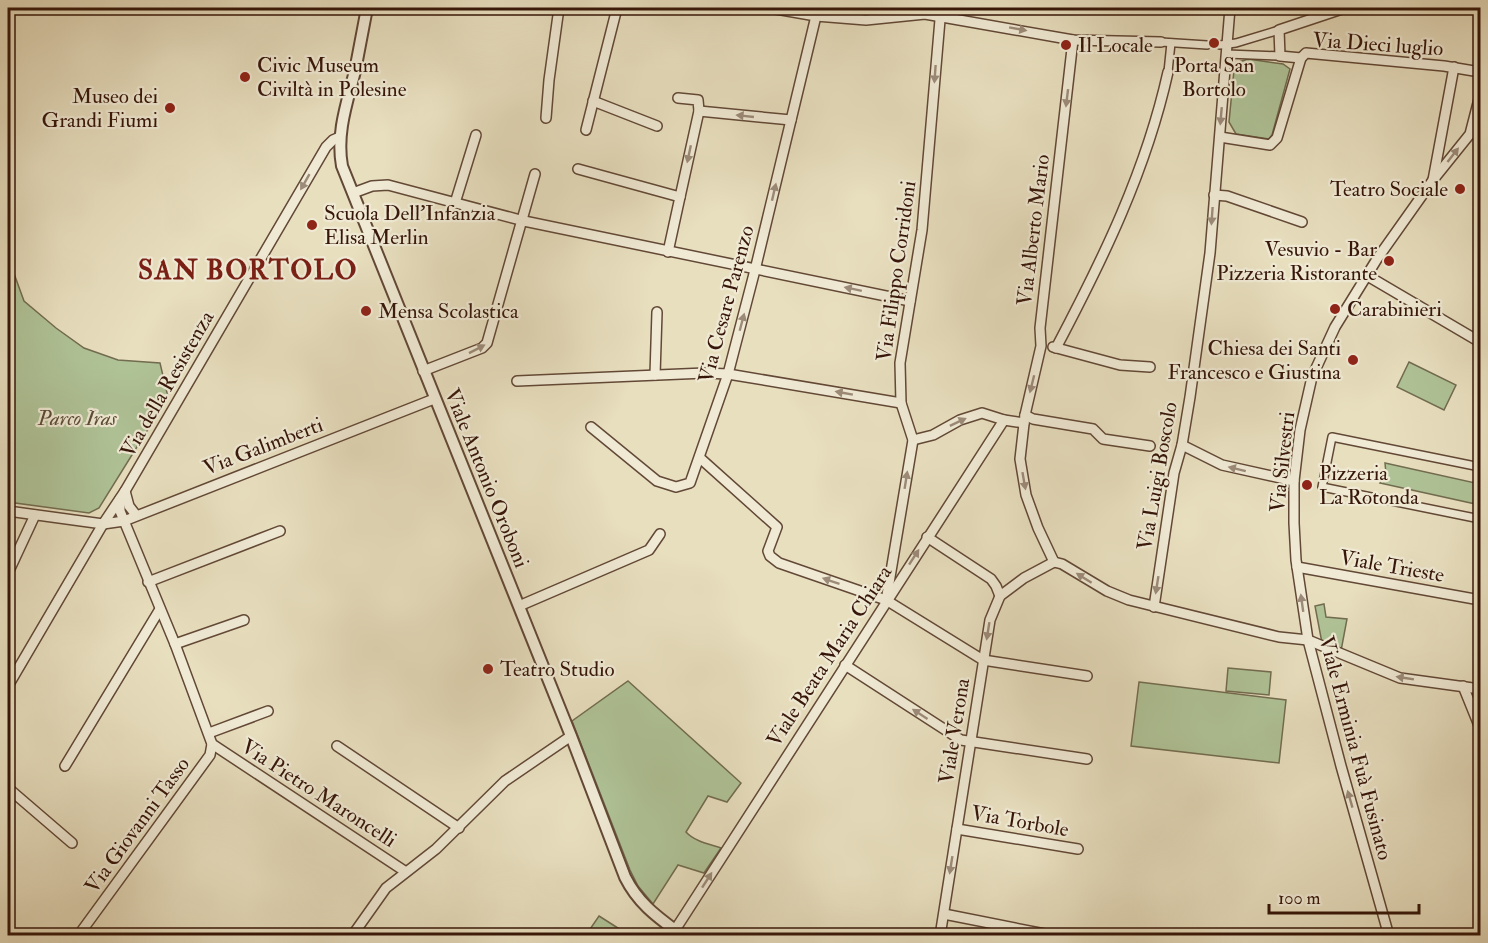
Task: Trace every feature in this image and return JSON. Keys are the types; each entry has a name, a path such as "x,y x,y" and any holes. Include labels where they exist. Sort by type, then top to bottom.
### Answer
{"street":[{"name":"Viale Antonio Oroboni","path":"367,8 355,70 340,128 342,166 631,889 652,913 679,933"},
{"path":"546,118 559,8"},
{"path":"586,130 617,8"},
{"path":"770,8 816,16 866,20 925,11 940,12 1073,40 1207,45"},
{"name":"Via Luigi Boscolo","path":"1154,607 1173,473 1182,445 1210,253 1230,8"},
{"path":"1225,48 1345,8"},
{"name":"Via Filippo Corridoni","path":"886,600 913,440 902,403 900,363 922,230 940,12"},
{"name":"Via Cesare Parenzo","path":"591,427 657,481 676,487 690,483 728,374 756,270 816,16"},
{"path":"1225,48 1280,56 1279,30"},
{"name":"Via Alberto Mario","path":"1053,562 1026,495 1020,459 1024,419 1041,346 1040,328 1073,40"},
{"path":"1056,348 1117,228 1158,116 1168,72 1166,43"},
{"name":"Via Dieci luglio","path":"1280,56 1300,58 1306,53 1454,67 1480,72"},
{"path":"1220,137 1270,145 1277,138 1300,58"},
{"path":"1433,180 1454,67"},
{"path":"1480,94 1470,134 1480,138"},
{"path":"668,252 699,111 698,100 678,98"},
{"path":"593,100 657,126"},
{"path":"699,111 791,120"},
{"name":"Via Silvestri","path":"1297,567 1294,481 1300,430 1312,377 1335,327 1366,275 1433,180 1470,134"},
{"path":"455,203 476,135"},
{"name":"Via della Resistenza","path":"8,686 103,524 123,495 326,147 340,137"},
{"path":"578,170 680,198"},
{"path":"423,371 482,348 487,343 524,221 535,174"},
{"path":"353,193 372,186 388,185 524,221 910,301"},
{"path":"1214,195 1227,196 1302,222"},
{"path":"1366,275 1480,342"},
{"path":"655,375 657,312"},
{"path":"1041,346 1120,365 1150,367"},
{"path":"517,381 728,374 902,403"},
{"name":"Via Galimberti","path":"8,511 103,524 124,520 434,399"},
{"path":"913,440 933,435 960,420 982,413 1004,420 1033,419 1094,429 1103,439 1150,446"},
{"name":"Viale Beata Maria Chiara","path":"679,933 886,600 1004,420"},
{"path":"1480,467 1332,436 1322,487 1480,519"},
{"path":"1333,438 1377,449"},
{"path":"1182,445 1222,465 1294,481"},
{"path":"700,458 777,527 768,551 770,556 779,563 886,600 983,660 1087,676"},
{"path":"1323,482 1368,493"},
{"path":"123,495 136,515"},
{"path":"123,495 120,511 124,520"},
{"path":"8,573 35,515"},
{"name":"Via Giovanni Tasso","path":"78,936 210,755 212,744 175,644 124,520"},
{"path":"148,582 280,531"},
{"path":"519,606 649,550 660,534"},
{"path":"927,537 991,579 1000,596 1024,578 1053,562 1062,564 1107,591 1129,600 1279,637 1308,640 1400,678 1480,689"},
{"name":"Viale Trieste","path":"1297,567 1480,600"},
{"name":"Viale Erminia Fuà Fusinato","path":"1297,567 1308,640 1389,936"},
{"name":"Viale Verona","path":"940,936 990,620 1000,596"},
{"path":"65,766 160,609"},
{"path":"175,644 244,620"},
{"path":"845,665 961,740 1087,759"},
{"path":"1463,686 1480,728"},
{"path":"209,733 268,711"},
{"name":"Via Pietro Maroncelli","path":"352,936 386,888 459,828 505,781 571,736"},
{"name":"Via Pietro Maroncelli","path":"212,744 406,872"},
{"path":"337,746 459,828"},
{"path":"8,788 72,843"},
{"name":"Via Torbole","path":"957,828 1078,849"},
{"path":"944,914 1055,936"}],"green space":[{"path":"1248,59 1283,64 1290,69 1269,139 1236,134 1229,122 1234,70 1239,62"},
{"name":"Parco Iras","path":"8,257 24,301 84,348 118,360 160,363 168,397 99,508 89,513 8,502"},
{"path":"1409,362 1456,385 1444,410 1397,387"},
{"path":"1385,463 1480,484 1480,505 1380,483 1386,474"},
{"path":"1324,604 1326,617 1347,619 1341,651 1322,643 1315,606"},
{"path":"1228,668 1271,672 1269,695 1226,691"},
{"path":"628,681 741,783 727,802 708,796 686,832 697,840 721,848 704,873 678,865 653,904 638,886 630,870 572,721"},
{"path":"1139,682 1286,700 1279,763 1131,746"},
{"path":"599,916 629,935 586,935"}],"place":[{"name":"Porta San Bortolo","path":"1214,43"},
{"name":"Il Locale","path":"1066,45"},
{"name":"Civic Museum Civiltà in Polesine","path":"245,77"},
{"name":"Museo dei Grandi Fiumi","path":"170,108"},
{"name":"Teatro Sociale","path":"1460,189"},
{"name":"Scuola Dell'Infanzia Elisa Merlin","path":"312,225"},
{"name":"Vesuvio - Bar Pizzeria Ristorante","path":"1389,261"},
{"name":"Carabinieri","path":"1335,309"},
{"name":"Mensa Scolastica","path":"366,311"},
{"name":"Chiesa dei Santi Francesco e Giustina","path":"1353,360"},
{"name":"Pizzeria La Rotonda","path":"1307,485"},
{"name":"Teatro Studio","path":"488,669"}],"district":[{"name":"SAN BORTOLO","path":"248,270"}]}
